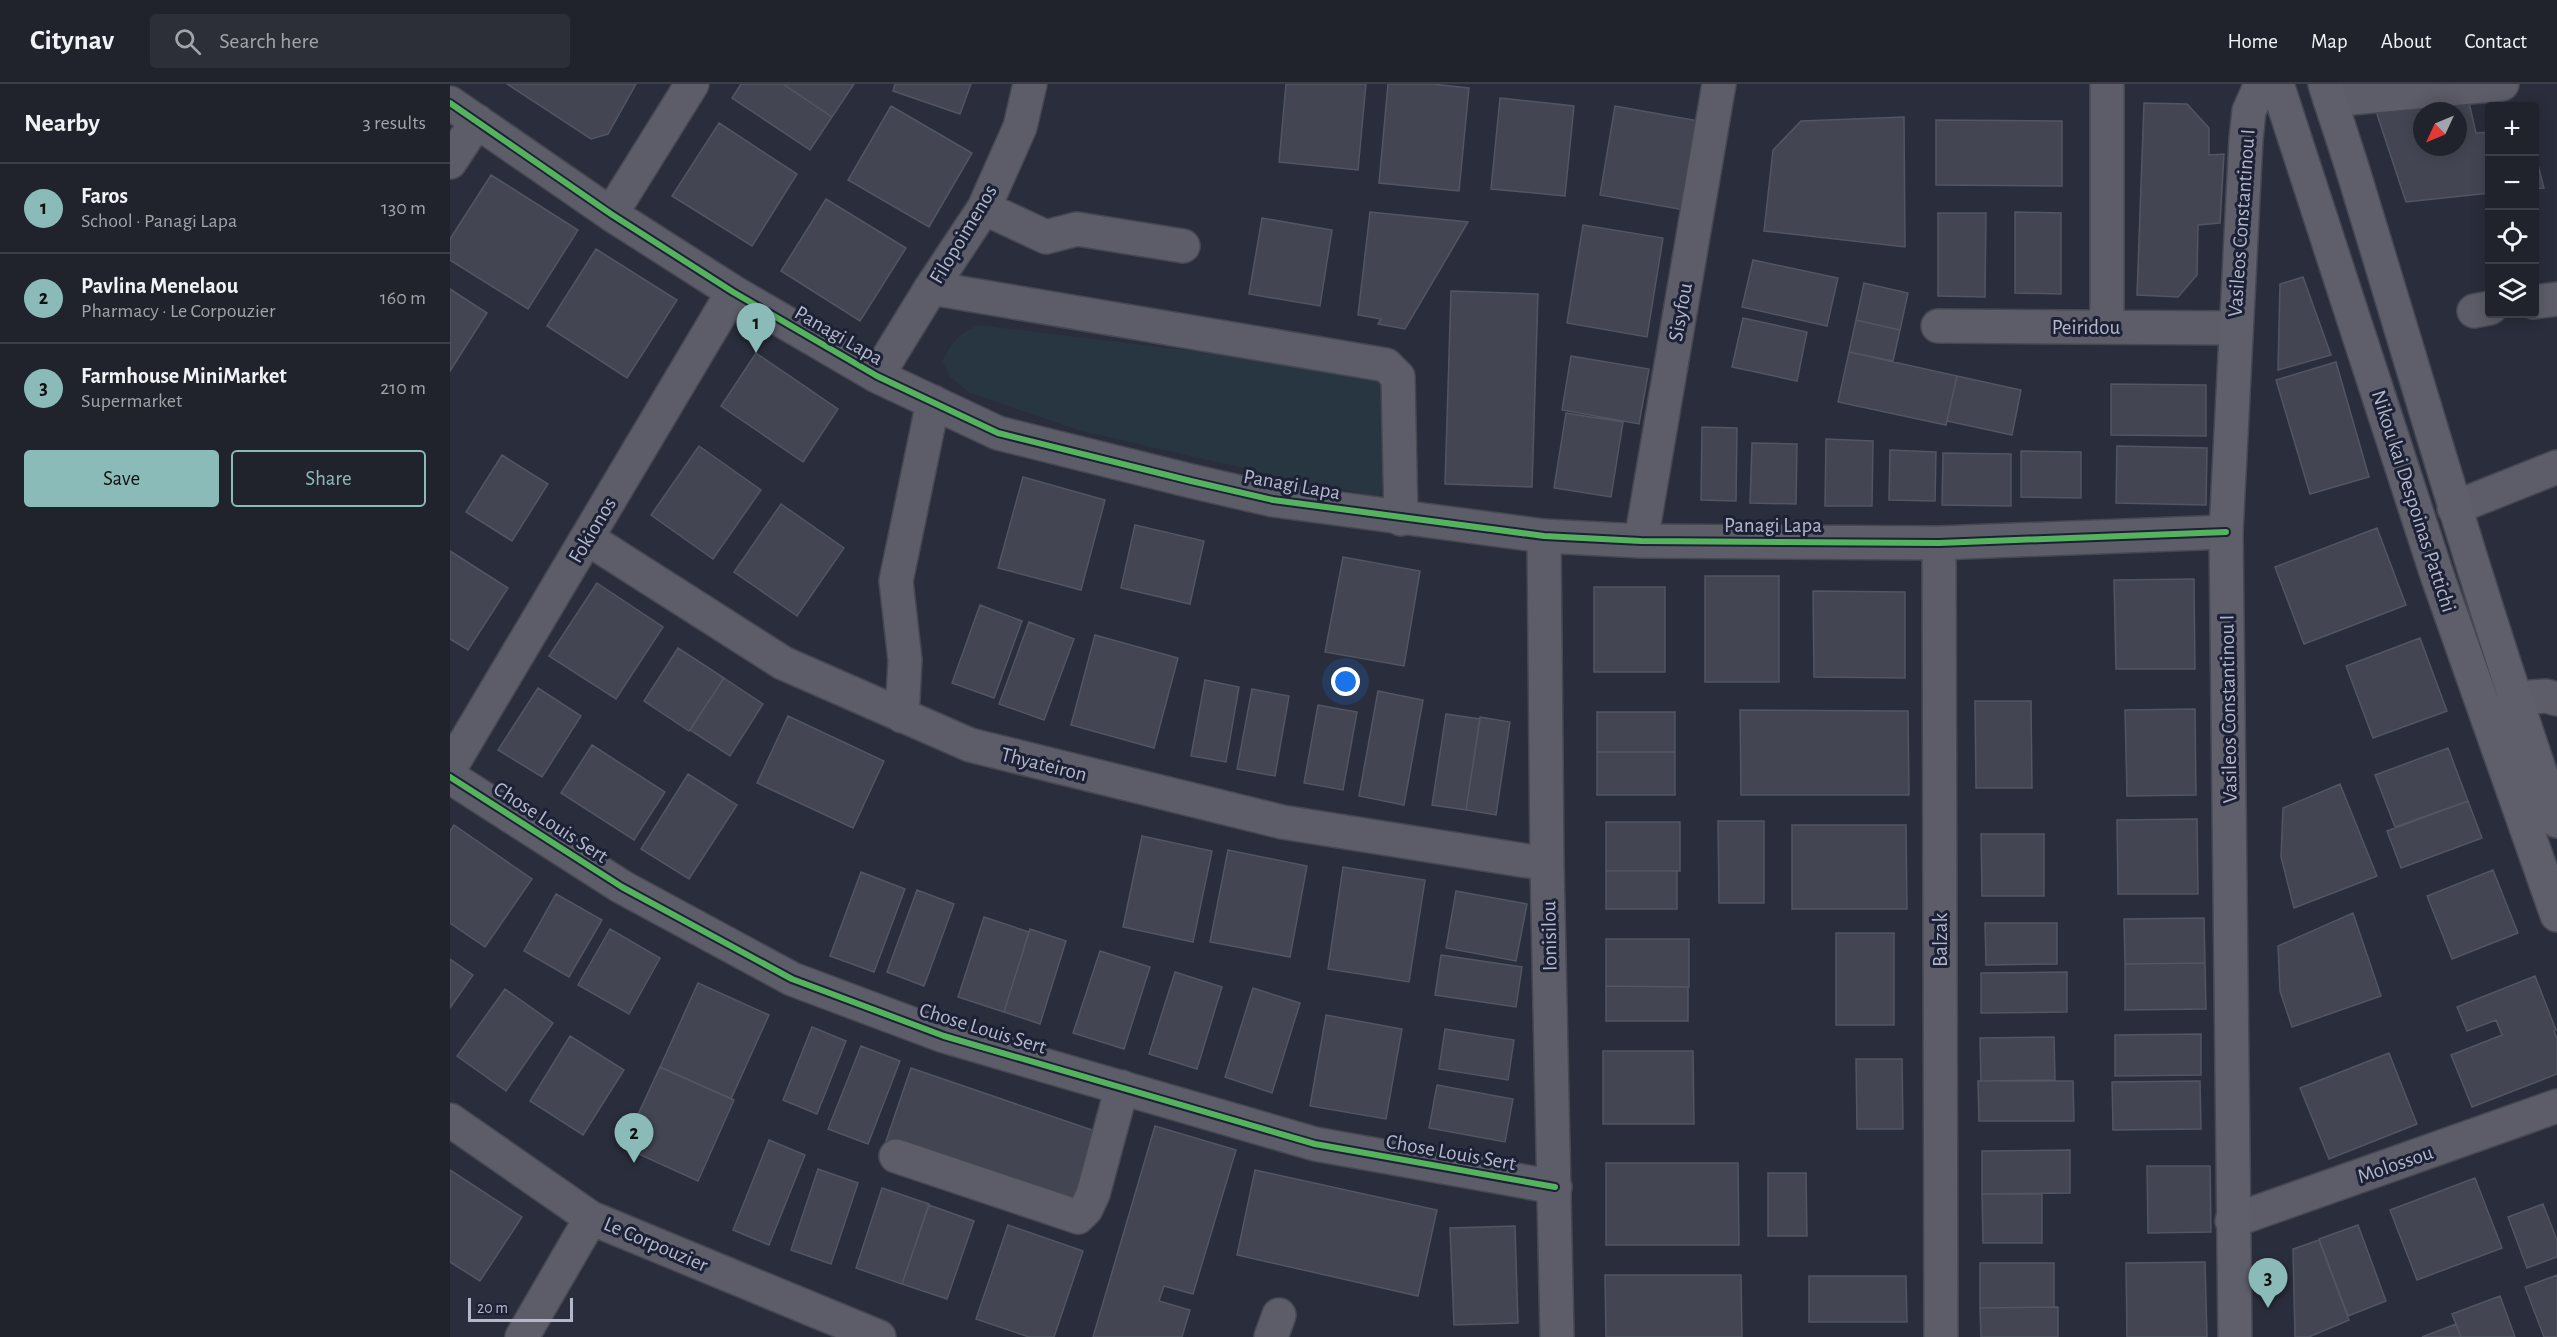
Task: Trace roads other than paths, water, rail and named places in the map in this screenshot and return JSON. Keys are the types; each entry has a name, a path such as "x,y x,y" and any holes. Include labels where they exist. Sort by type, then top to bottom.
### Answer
{"main road":[{"name":"Vasileos Constantinou I","path":"2235,1337 2226,532 2248,111 2261,84"},
{"name":"Nikou kai Despoinas Pattichi","path":"2277,84 2437,575 2557,915"},
{"name":"Nikou kai Despoinas Pattichi","path":"2328,92 2454,508 2514,698 2557,821"}],"street":[{"path":"611,214 692,84"},
{"name":"Filopoimenos","path":"878,376 931,288 984,208 1020,127 1030,84"},
{"name":"Sisyfou","path":"1641,541 1719,84"},
{"path":"2107,84 2107,327"},
{"path":"2328,92 2502,84"},
{"name":"Panagi Lapa","path":"450,103 611,214 733,292 878,376 998,433 1153,472 1273,500 1401,519 1544,536 1641,541 1939,543 2226,532"},
{"path":"450,162 477,122"},
{"path":"984,208 1046,237 1077,229 1183,246"},
{"path":"931,288 1386,365 1398,377 1401,519"},
{"name":"Fokionos","path":"450,768 733,292"},
{"path":"2539,301 2557,299"},
{"name":"Peiridou","path":"1938,326 2235,328"},
{"path":"902,716 905,660 896,581 933,402"},
{"path":"2454,508 2557,466"},
{"name":"Ionisilou","path":"1544,536 1547,864 1557,1337"},
{"name":"Thyateiron","path":"587,538 783,663 970,745 1282,822 1547,864"},
{"name":"Balzak","path":"1939,543 1941,1337"},
{"path":"2514,698 2546,696 2557,699"},
{"name":"Chose Louis Sert","path":"450,777 622,887 792,979 944,1036 1316,1144 1555,1187"},
{"path":"896,1156 1078,1217 1086,1209 1093,1194 1122,1087"},
{"name":"Molossou","path":"2232,1221 2557,1107"},
{"name":"Le Corpouzier","path":"450,1120 591,1218 879,1337"},
{"path":"522,1337 591,1218"}],"place":[{"name":"Faros","path":"756,353"},
{"name":"Pavlina Menelaou","path":"634,1163"},
{"name":"Farmhouse MiniMarket","path":"2268,1308"}]}
